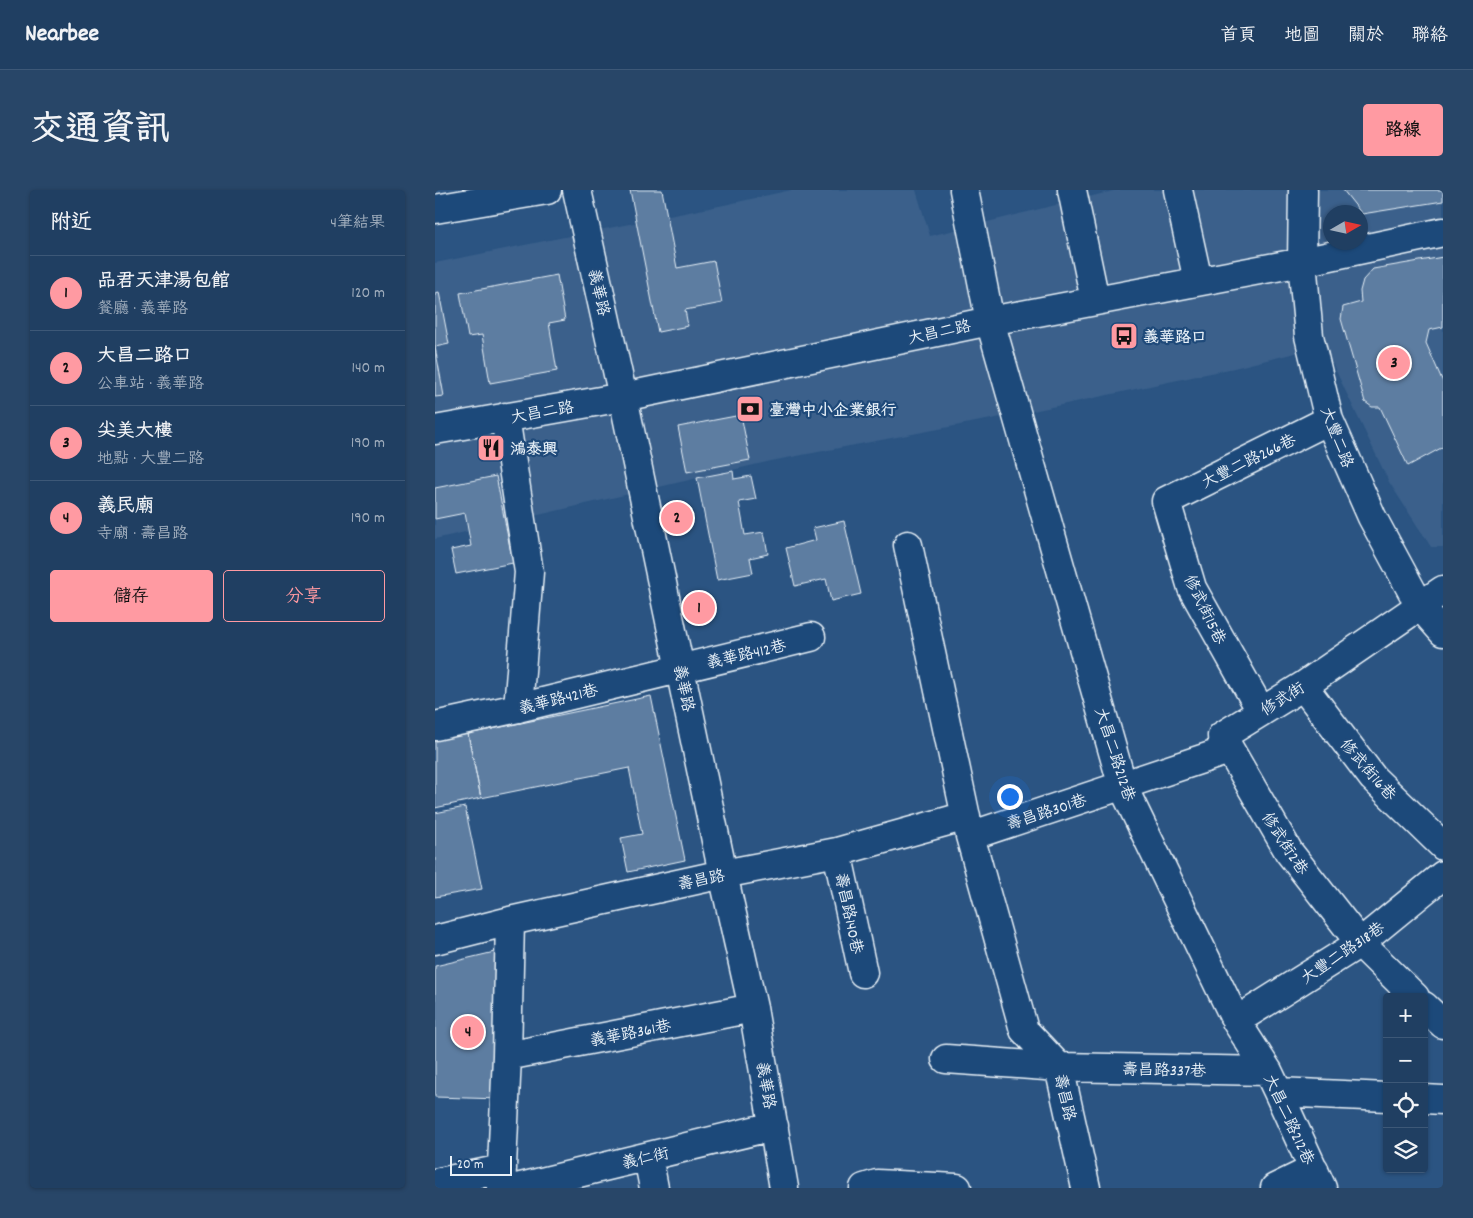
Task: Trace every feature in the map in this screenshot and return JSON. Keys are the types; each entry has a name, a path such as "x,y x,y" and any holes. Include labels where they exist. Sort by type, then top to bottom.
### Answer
{"street":[{"path":"435,209 547,190"},
{"name":"義華路","path":"577,190 753,1008 785,1188"},
{"name":"大昌二路212巷","path":"964,190 990,321 1123,787 1236,1021 1273,1082 1318,1179"},
{"path":"1073,190 1095,300"},
{"path":"1178,190 1198,281"},
{"name":"大豐二路","path":"1303,190 1302,262 1309,336 1329,420 1371,517 1420,606 1443,632"},
{"name":"大昌二路","path":"435,430 623,397 990,321 1302,262 1443,232"},
{"path":"505,418 529,572 518,708"},
{"name":"大豐二路266巷","path":"1166,501 1329,420"},
{"name":"修武街15巷","path":"1166,501 1192,588 1261,711"},
{"name":"壽昌路","path":"908,544 968,826 1024,1030 1059,1067 1086,1188"},
{"name":"修武街","path":"1222,736 1303,686 1443,590"},
{"name":"義華路412巷","path":"681,668 811,637"},
{"name":"義華路421巷","path":"435,726 518,708 681,668"},
{"name":"修武街16巷","path":"1303,686 1373,778 1443,846"},
{"path":"1123,787 1223,752 1222,736"},
{"name":"修武街2巷","path":"1222,736 1289,852 1360,943 1411,993"},
{"name":"壽昌路301巷","path":"968,826 1123,787"},
{"name":"壽昌路","path":"435,940 509,921 723,874 968,826"},
{"name":"壽昌路140巷","path":"837,852 863,973"},
{"name":"大豐二路318巷","path":"1236,1021 1360,943 1443,875"},
{"path":"506,1182 509,921"},
{"name":"義華路361巷","path":"507,1056 753,1008"},
{"path":"1428,1010 1443,1024"},
{"name":"壽昌路337巷","path":"946,1059 1273,1082 1383,1096"},
{"path":"1428,1099 1443,1100"},
{"name":"義仁街","path":"435,1183 558,1183 648,1156 774,1126"},
{"path":"648,1156 654,1188"},
{"path":"1275,1188 1318,1179"},
{"path":"864,1188 877,1184 957,1188"}],"shaded area":[{"path":"791,190 916,190 930,236 1117,190 1443,190 1443,547 1431,547 1389,482 1324,346 1234,368 1033,411 771,461 435,539 435,263"}],"building":[{"path":"630,190 662,190 677,268 714,261 722,303 685,310 688,326 658,332"},
{"path":"1343,190 1443,190 1443,201 1368,213 1368,205 1355,205"},
{"path":"1443,257 1443,327 1429,330 1426,343 1443,382 1443,447 1408,466 1380,407 1372,407 1365,402 1341,319 1343,307 1361,302 1360,291 1363,280 1373,269"},
{"path":"557,275 565,320 549,323 557,371 490,383 482,335 468,337 460,293"},
{"path":"439,292 449,344 435,347 435,293"},
{"path":"435,347 444,396 435,397"},
{"path":"741,415 750,460 687,472 678,427"},
{"path":"733,471 734,479 751,476 756,499 739,502 745,535 764,532 768,554 750,558 753,573 717,580 697,478"},
{"path":"496,476 513,563 456,574 451,550 471,546 465,513 435,519 435,488"},
{"path":"844,521 861,594 831,601 826,579 795,586 786,548 816,540 813,528"},
{"path":"651,696 685,860 628,872 621,838 642,834 629,768 481,798 468,734"},
{"path":"468,734 481,798 435,808 435,740"},
{"path":"465,807 482,889 435,897 435,813"},
{"path":"503,950 500,1099 435,1097 435,966"}],"place":[{"name":"義華路口","path":"1124,336"},
{"name":"尖美大樓","path":"1394,363"},
{"name":"臺灣中小企業銀行","path":"750,409"},
{"name":"鴻泰興","path":"491,448"},
{"name":"大昌二路口","path":"677,518"},
{"name":"品君天津湯包館","path":"699,608"},
{"name":"義民廟","path":"468,1032"}]}
